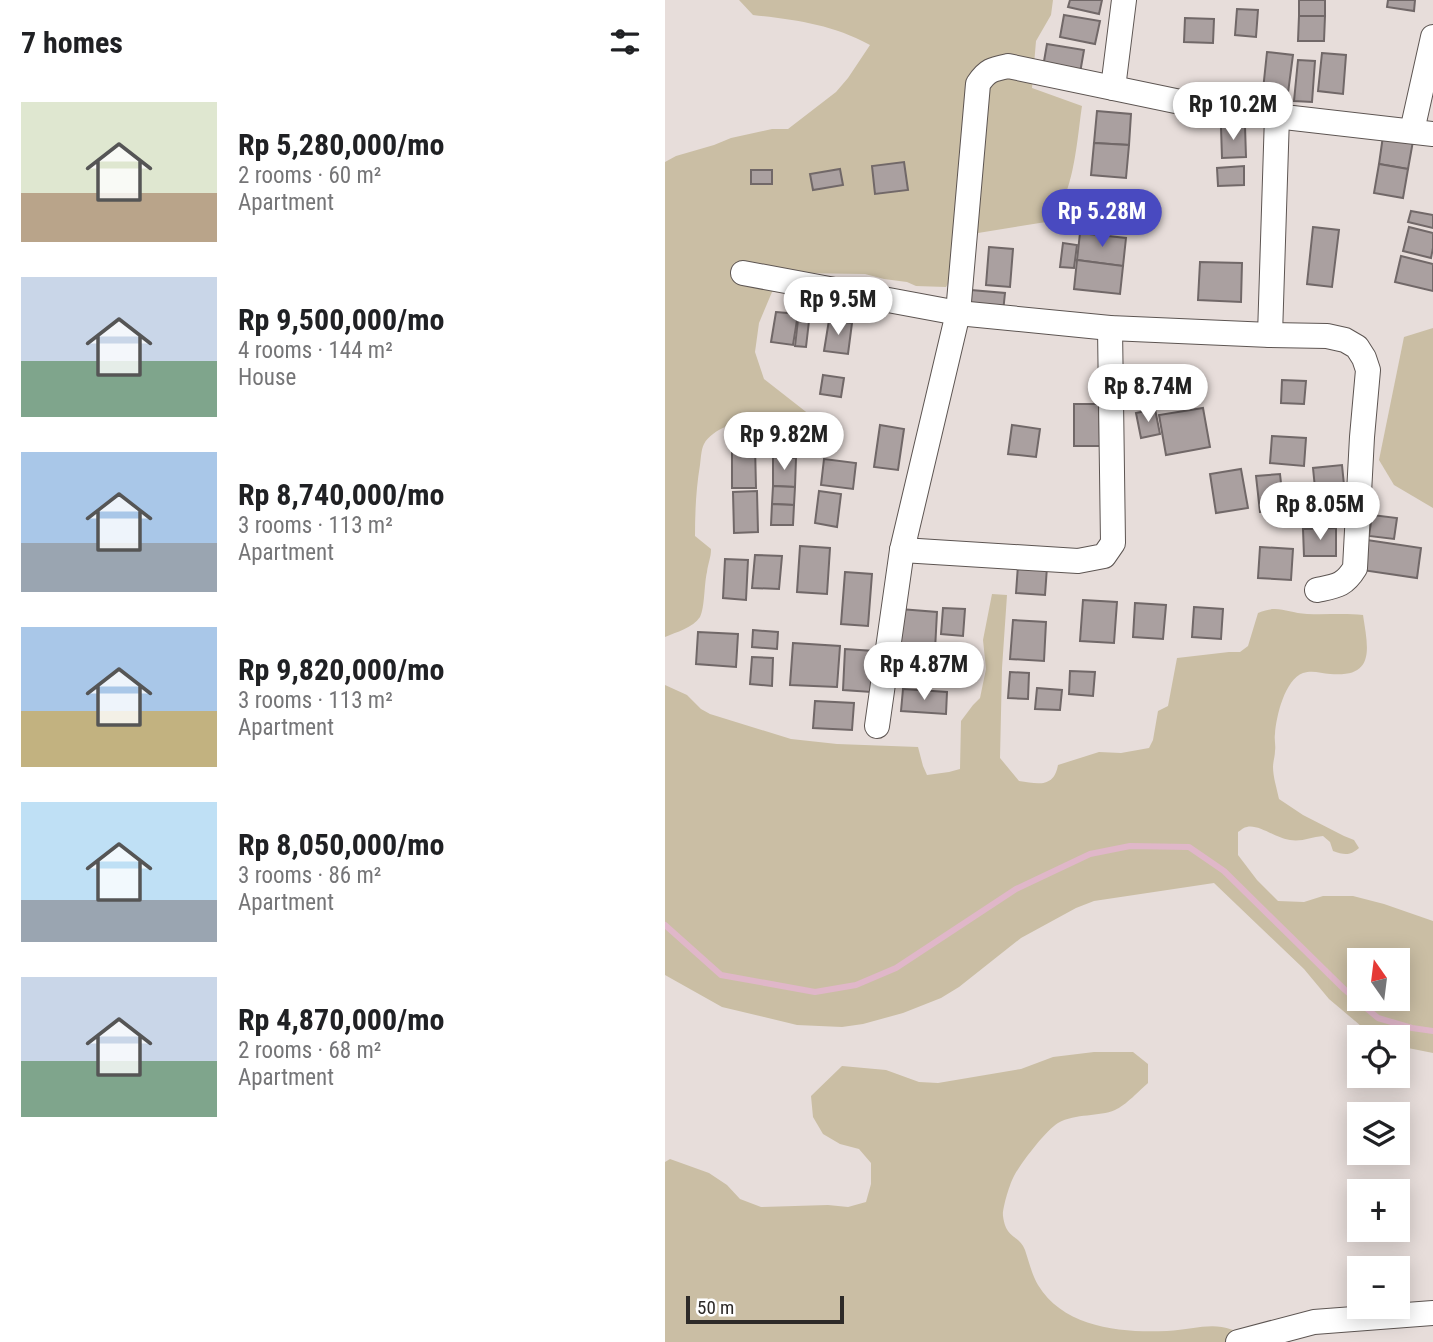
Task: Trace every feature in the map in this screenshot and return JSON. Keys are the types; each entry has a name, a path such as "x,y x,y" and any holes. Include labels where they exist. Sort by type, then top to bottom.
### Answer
{"street":[{"path":"1113,88 1124,0"},
{"path":"877,726 902,550 958,313 978,84 984,74 994,68 1008,66 1214,109 1423,133 1433,37"},
{"path":"1269,335 1277,116"},
{"path":"743,273 958,313 1111,328 1327,335 1345,340 1357,347 1368,370 1355,568 1349,579 1338,586 1317,590"},
{"path":"902,550 1078,561 1104,556 1113,543 1111,328"},
{"path":"1238,1342 1314,1322 1433,1313"}],"shaded area":[{"path":"739,0 1053,0 1051,15 1036,41 1032,88 1082,106 1073,170 1063,201 1055,213 1046,222 978,233 946,287 916,286 865,274 792,273 772,292 759,323 755,352 764,379 810,415 810,427 806,434 799,436 752,424 735,424 719,430 706,441 699,474 695,527 695,536 711,549 703,607 700,617 693,624 665,637 665,162 731,138 772,129 788,129 836,92 870,45 827,28 753,15"},
{"path":"1433,328 1433,508 1394,485 1379,460 1404,337"},
{"path":"992,594 1007,595 1000,758 1019,781 1044,783 1053,778 1058,765 1099,752 1121,753 1149,748 1158,711 1168,706 1177,658 1240,652 1248,646 1258,613 1277,609 1307,614 1363,615 1367,649 1362,666 1345,674 1303,673 1286,690 1277,718 1273,767 1279,799 1303,815 1354,840 1359,848 1350,854 1340,853 1333,851 1330,842 1323,836 1290,840 1252,827 1238,832 1238,855 1278,901 1304,902 1323,896 1353,896 1433,921 1433,1053 1410,1048 1410,1025 1360,1025 1329,999 1304,969 1214,883 1094,901 1076,908 1021,938 941,998 903,1013 863,1024 842,1027 797,1025 722,1007 665,975 665,685 687,695 710,714 791,739 918,747 927,775 960,769 961,721 980,698 986,669 983,640"},
{"path":"1094,1052 1133,1052 1148,1064 1148,1083 1115,1110 1065,1120 1047,1132 1012,1179 1003,1213 1007,1229 1025,1250 1036,1281 1049,1299 1078,1319 1113,1329 1132,1331 1221,1327 1242,1334 1253,1342 665,1342 665,1162 670,1159 709,1173 727,1185 740,1199 761,1207 848,1207 866,1202 871,1184 871,1163 859,1149 840,1144 823,1134 813,1117 811,1096 842,1066 886,1070 919,1082 938,1083 1021,1069 1053,1057"}],"building":[{"path":"1070,0 1102,0 1099,14 1068,7"},
{"path":"1299,0 1325,0 1325,16 1299,16"},
{"path":"1388,0 1415,0 1414,11 1387,7"},
{"path":"1237,9 1258,10 1256,37 1235,35"},
{"path":"1064,15 1100,21 1095,44 1060,37"},
{"path":"1299,16 1325,16 1324,41 1298,41"},
{"path":"1185,18 1214,19 1213,43 1184,42"},
{"path":"1047,44 1084,50 1080,73 1043,67"},
{"path":"1267,52 1293,55 1288,93 1263,90"},
{"path":"1322,53 1346,55 1343,94 1318,91"},
{"path":"1298,60 1315,61 1312,102 1294,101"},
{"path":"1097,111 1131,114 1129,145 1094,143"},
{"path":"1245,126 1246,157 1222,158 1221,127"},
{"path":"1383,136 1413,141 1408,169 1379,164"},
{"path":"1094,143 1129,145 1126,178 1091,175"},
{"path":"904,162 908,190 875,194 872,166"},
{"path":"1379,164 1408,169 1403,198 1374,193"},
{"path":"1244,166 1244,185 1218,186 1217,168"},
{"path":"840,169 843,185 813,190 810,174"},
{"path":"751,170 772,170 772,184 751,184"},
{"path":"1411,211 1433,215 1433,228 1408,222"},
{"path":"1313,227 1339,230 1332,287 1307,284"},
{"path":"1409,227 1433,233 1431,258 1403,251"},
{"path":"1080,233 1126,238 1123,266 1077,260"},
{"path":"1063,243 1077,245 1074,268 1060,267"},
{"path":"989,247 1013,249 1010,287 986,285"},
{"path":"1401,256 1433,264 1433,291 1395,282"},
{"path":"1077,260 1123,266 1120,294 1074,289"},
{"path":"1200,262 1242,263 1241,302 1198,300"},
{"path":"971,290 1005,293 1003,312 970,310"},
{"path":"776,312 798,314 793,345 771,342"},
{"path":"798,320 809,321 806,347 795,346"},
{"path":"829,320 852,323 848,354 824,351"},
{"path":"823,375 844,378 841,397 820,394"},
{"path":"1282,380 1306,381 1304,404 1281,403"},
{"path":"1074,404 1099,404 1100,446 1074,446"},
{"path":"1203,408 1210,447 1166,455 1159,415"},
{"path":"1155,409 1160,434 1141,438 1136,413"},
{"path":"880,425 904,429 898,470 874,467"},
{"path":"1012,425 1040,429 1036,457 1008,454"},
{"path":"1272,436 1306,438 1304,466 1270,463"},
{"path":"755,445 756,488 732,488 732,446"},
{"path":"773,457 796,458 795,487 773,486"},
{"path":"824,459 856,463 853,489 821,485"},
{"path":"1342,465 1346,505 1317,508 1313,468"},
{"path":"1241,469 1248,508 1216,513 1210,474"},
{"path":"1280,474 1284,510 1260,512 1256,476"},
{"path":"773,486 795,487 794,505 772,504"},
{"path":"757,491 758,532 734,533 733,492"},
{"path":"819,491 841,494 837,527 815,523"},
{"path":"772,504 794,505 793,525 771,525"},
{"path":"1372,515 1397,518 1394,539 1369,536"},
{"path":"1336,528 1336,556 1304,556 1303,529"},
{"path":"1367,540 1421,548 1417,578 1362,570"},
{"path":"800,546 830,548 827,594 797,592"},
{"path":"1260,547 1293,549 1291,580 1258,578"},
{"path":"755,555 782,556 779,589 752,588"},
{"path":"725,559 748,560 746,600 723,598"},
{"path":"1018,565 1047,567 1045,595 1016,593"},
{"path":"845,572 872,574 868,626 841,624"},
{"path":"1083,600 1117,602 1114,643 1080,641"},
{"path":"1135,603 1166,605 1163,639 1133,637"},
{"path":"1194,607 1223,609 1221,639 1192,637"},
{"path":"943,608 965,609 963,636 941,634"},
{"path":"900,609 937,612 935,650 897,648"},
{"path":"1013,620 1046,622 1044,661 1010,659"},
{"path":"753,630 778,632 777,649 752,647"},
{"path":"698,632 738,634 736,667 696,664"},
{"path":"793,643 840,646 837,687 790,685"},
{"path":"845,649 874,651 871,692 843,690"},
{"path":"752,657 773,658 772,686 750,684"},
{"path":"907,660 961,664 959,683 906,680"},
{"path":"1070,671 1095,672 1093,696 1069,694"},
{"path":"1010,672 1029,673 1028,699 1008,698"},
{"path":"1037,688 1062,690 1060,710 1035,709"},
{"path":"903,689 947,692 946,714 901,711"},
{"path":"815,701 854,703 852,730 813,728"}],"waterway":[{"path":"665,925 721,975 815,992 856,985 896,968 1016,889 1090,854 1130,846 1189,847 1224,871 1345,990 1378,1018 1433,1031"}]}
